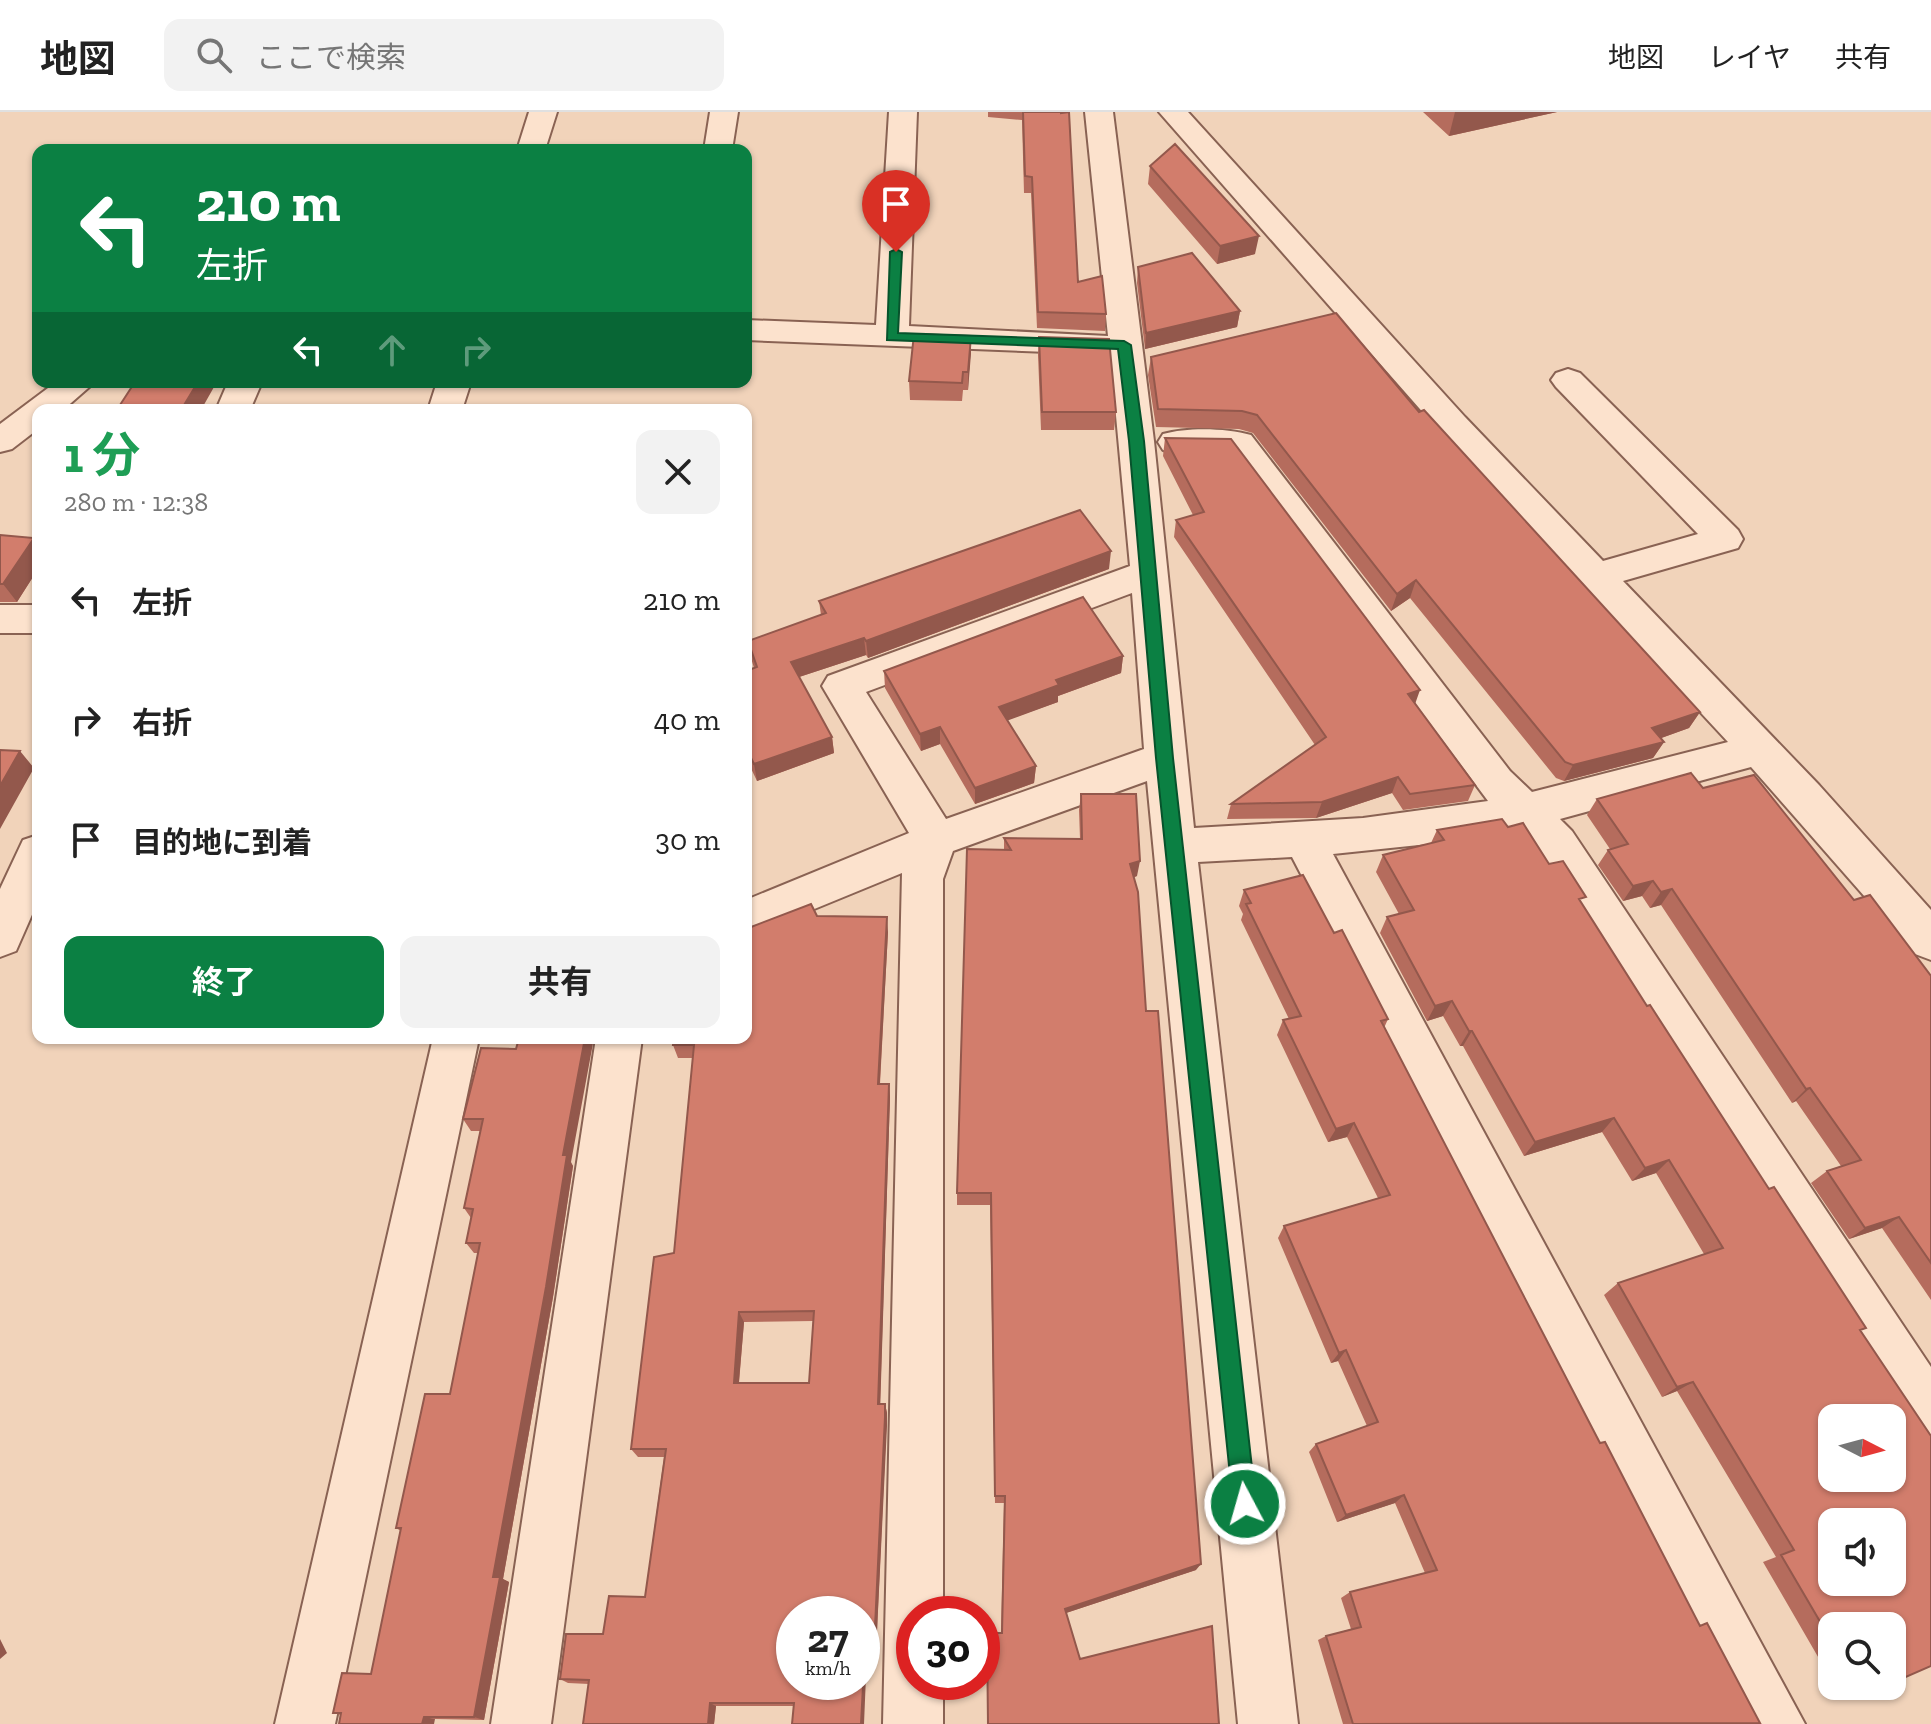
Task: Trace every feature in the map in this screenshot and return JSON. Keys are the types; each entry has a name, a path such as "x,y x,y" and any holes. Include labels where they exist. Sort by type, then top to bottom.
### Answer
{"street":[{"path":"533,144 543,112"},
{"path":"719,144 724,112"},
{"path":"892,337 903,112"},
{"path":"1099,112 1103,167 1136,357 1137,441 1165,758 1268,1724"},
{"path":"1173,112 1338,317 1596,576 1759,749 1931,941"},
{"path":"752,330 892,337 1136,357"},
{"path":"1568,380 1725,539 1596,576"},
{"path":"49,404 70,388"},
{"path":"0,441 32,417"},
{"path":"1137,441 1239,443 1495,782 1521,811 1557,843 1931,1415"},
{"path":"936,840 842,686 1148,573"},
{"path":"0,619 32,619"},
{"path":"1174,846 1339,839 1521,811 1578,799 1759,749"},
{"path":"752,917 936,840 1165,758"},
{"path":"913,1724 921,879 936,840"},
{"path":"1304,840 1775,1724"},
{"path":"0,938 32,866"},
{"path":"305,1724 455,1044"},
{"path":"521,1724 618,1044"}],"building":[{"path":"1023,112 1069,112 1078,282 1102,276 1106,314 1038,312 1032,177 1025,176"},
{"path":"1175,144 1259,236 1220,246 1150,166"},
{"path":"1192,253 1240,311 1146,333 1138,267"},
{"path":"1336,313 1419,412 1424,410 1700,712 1652,728 1664,742 1573,765 1565,762 1416,580 1397,594 1257,415 1242,411 1158,409 1151,357"},
{"path":"914,334 971,336 968,372 963,372 962,383 909,381"},
{"path":"1039,337 1109,339 1116,412 1042,412"},
{"path":"131,388 194,388 185,404 121,404"},
{"path":"1165,438 1231,439 1420,690 1408,694 1475,785 1410,794 1398,777 1322,802 1231,804 1326,737 1176,520 1204,512"},
{"path":"1080,510 1111,551 866,641 864,638 791,662 832,737 754,764 752,669 757,667 752,640 826,613 819,601"},
{"path":"0,535 32,538 3,584 0,584"},
{"path":"1083,597 1123,656 1056,680 1059,685 999,707 1036,766 975,788 940,727 920,734 884,671"},
{"path":"0,750 20,751 0,786"},
{"path":"1691,773 1703,788 1754,775 1854,900 1870,895 1931,976 1931,1263 1899,1217 1865,1228 1827,1171 1861,1160 1810,1088 1806,1089 1672,889 1661,892 1653,881 1633,886 1608,850 1628,844 1597,799"},
{"path":"1081,794 1136,794 1140,861 1130,864 1138,892 1146,1011 1158,1011 1201,1564 1065,1609 1080,1659 1212,1626 1219,1724 988,1724 988,1700 1000,1700 1005,1496 995,1496 991,1193 957,1193 967,849 1011,850 1004,838 1082,839"},
{"path":"1502,819 1508,827 1523,823 1549,864 1563,861 1586,897 1579,899 1647,1006 1650,1005 1769,1189 1774,1187 1866,1328 1860,1330 1931,1436 1931,1666 1906,1677 1906,1612 1818,1612 1818,1618 1781,1555 1794,1550 1693,1382 1677,1387 1618,1283 1723,1248 1669,1160 1645,1168 1614,1118 1535,1142 1452,1001 1435,1006 1387,917 1414,910 1383,855 1444,840 1437,830"},
{"path":"1303,875 1334,933 1342,930 1388,1019 1381,1021 1600,1443 1605,1442 1700,1626 1707,1623 1760,1723 1353,1724 1326,1636 1361,1627 1350,1592 1437,1570 1404,1495 1346,1515 1316,1444 1378,1422 1346,1350 1339,1353 1284,1226 1390,1195 1354,1123 1336,1129 1283,1020 1301,1016 1246,904 1251,903 1244,890"},
{"path":"811,904 817,916 887,917 878,1084 889,1084 878,1404 885,1404 885,1417 876,1596 776,1596 776,1700 862,1700 861,1724 792,1724 794,1703 710,1703 708,1724 583,1724 589,1680 560,1679 566,1634 603,1634 609,1596 645,1597 666,1449 631,1449 654,1257 674,1253 694,1045 673,1045 752,1044 752,927","holes":["814,1311 809,1383 734,1383 739,1312"]},
{"path":"517,1044 584,1044 563,1155 567,1155 546,1287 493,1577 500,1577 474,1717 424,1717 422,1724 339,1724 341,1713 333,1713 342,1673 371,1674 401,1528 396,1528 425,1394 450,1394 480,1243 466,1243 473,1209 464,1208 483,1119 463,1119 481,1048 516,1049"}],"route":[{"path":"896,252 892,337 1124,345 1137,441 1165,758 1245,1504"}]}
